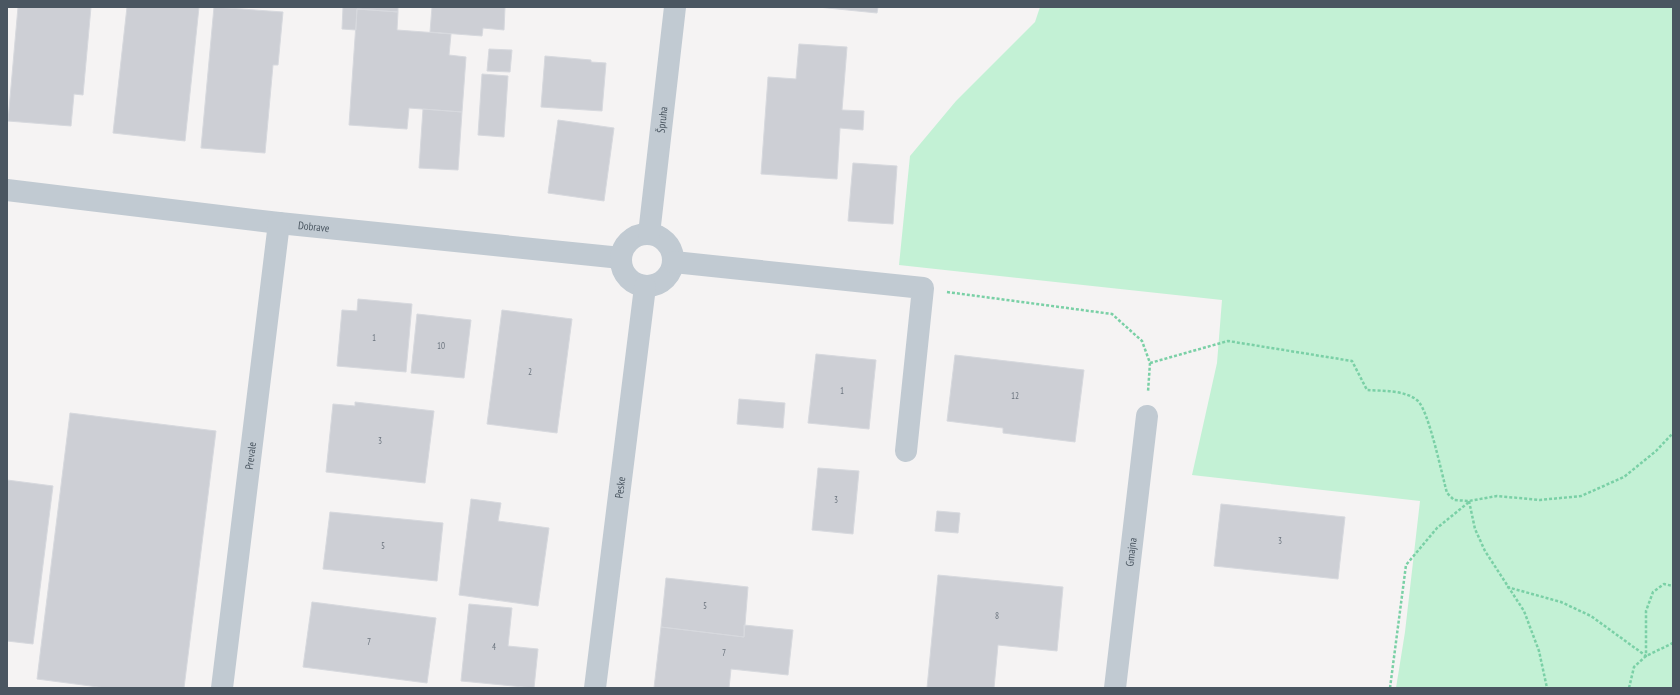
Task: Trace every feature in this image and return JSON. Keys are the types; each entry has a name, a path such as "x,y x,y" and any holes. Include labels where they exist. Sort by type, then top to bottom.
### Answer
{"street":[{"name":"Špruha","path":"650,234 675,7"},
{"name":"Dobrave","path":"7,190 279,223 621,258"},
{"name":"Prevale","path":"222,688 279,223"},
{"path":"650,234 657,235 670,246 674,262 672,270 667,278 661,283 645,286 630,280 624,274 621,266 621,258 625,246 633,237 650,234"},
{"path":"674,262 923,288 906,451"},
{"name":"Peske","path":"595,688 645,286"},
{"name":"Gmajna","path":"1115,688 1147,416"}],"path":[{"path":"923,288 1112,314 1142,341 1150,363 1147,416"},
{"path":"1150,363 1228,341 1352,361 1367,390 1400,392 1418,401 1425,413 1446,493 1454,500 1469,501 1497,496 1540,500 1581,496 1624,477 1656,451 1673,433"},
{"path":"1469,501 1477,534 1485,551 1524,611 1539,651 1547,688"},
{"path":"1390,688 1406,565 1437,528 1469,501"},
{"path":"1646,656 1646,610 1653,592 1664,584 1673,586"},
{"path":"1507,587 1561,602 1591,616 1646,656"},
{"path":"1629,688 1634,667 1646,656 1673,644"}],"green space":[{"path":"1040,7 1673,7 1673,688 1396,688 1405,632 1420,501 1192,475 1217,363 1222,300 899,265 910,156 956,101 1035,22"}],"building":[{"path":"18,7 91,7 83,95 74,94 71,126 8,121"},
{"path":"127,7 199,7 185,141 113,133"},
{"path":"214,7 283,12 278,65 273,65 265,153 201,148"},
{"path":"343,7 398,7 398,12 357,9 356,30 342,29"},
{"path":"432,7 505,7 504,30 483,28 482,36 430,32"},
{"path":"818,7 878,7 877,13"},
{"path":"357,9 398,12 397,30 451,34 449,55 466,57 462,112 409,108 407,129 349,125"},
{"path":"799,44 847,47 842,110 864,111 863,130 840,128 837,179 761,174 768,77 796,79"},
{"path":"489,49 512,50 510,72 487,71"},
{"path":"545,56 591,60 591,62 606,63 602,111 541,107"},
{"path":"482,74 508,76 504,137 478,135"},
{"path":"423,109 462,112 458,170 419,168"},
{"path":"558,120 614,128 604,201 548,193"},
{"path":"853,163 897,166 893,224 848,221"},
{"path":"358,299 412,304 406,372 337,366 342,310 357,311"},
{"path":"502,310 572,319 557,433 487,424"},
{"path":"417,314 471,320 464,378 411,373"},
{"path":"816,354 876,360 869,429 808,423"},
{"path":"955,355 1084,370 1075,442 1003,433 1003,428 947,421"},
{"path":"739,399 785,403 783,428 737,424"},
{"path":"355,402 434,411 425,483 326,472 333,404 355,406"},
{"path":"70,413 216,431 184,688 106,688 37,679"},
{"path":"818,468 859,471 853,534 812,530"},
{"path":"7,480 53,486 33,644 7,641"},
{"path":"471,499 501,503 498,521 549,528 538,606 459,595"},
{"path":"1221,504 1345,517 1338,579 1214,566"},
{"path":"937,511 960,513 958,533 935,531"},
{"path":"330,512 443,523 437,581 323,569"},
{"path":"938,575 1063,587 1057,651 998,645 994,688 927,688"},
{"path":"666,578 748,587 744,637 661,627"},
{"path":"312,602 436,618 427,683 303,667"},
{"path":"469,604 512,608 508,646 538,649 534,688 461,681"},
{"path":"744,625 793,630 788,675 731,669 729,688 654,688 661,627 744,637"}]}
